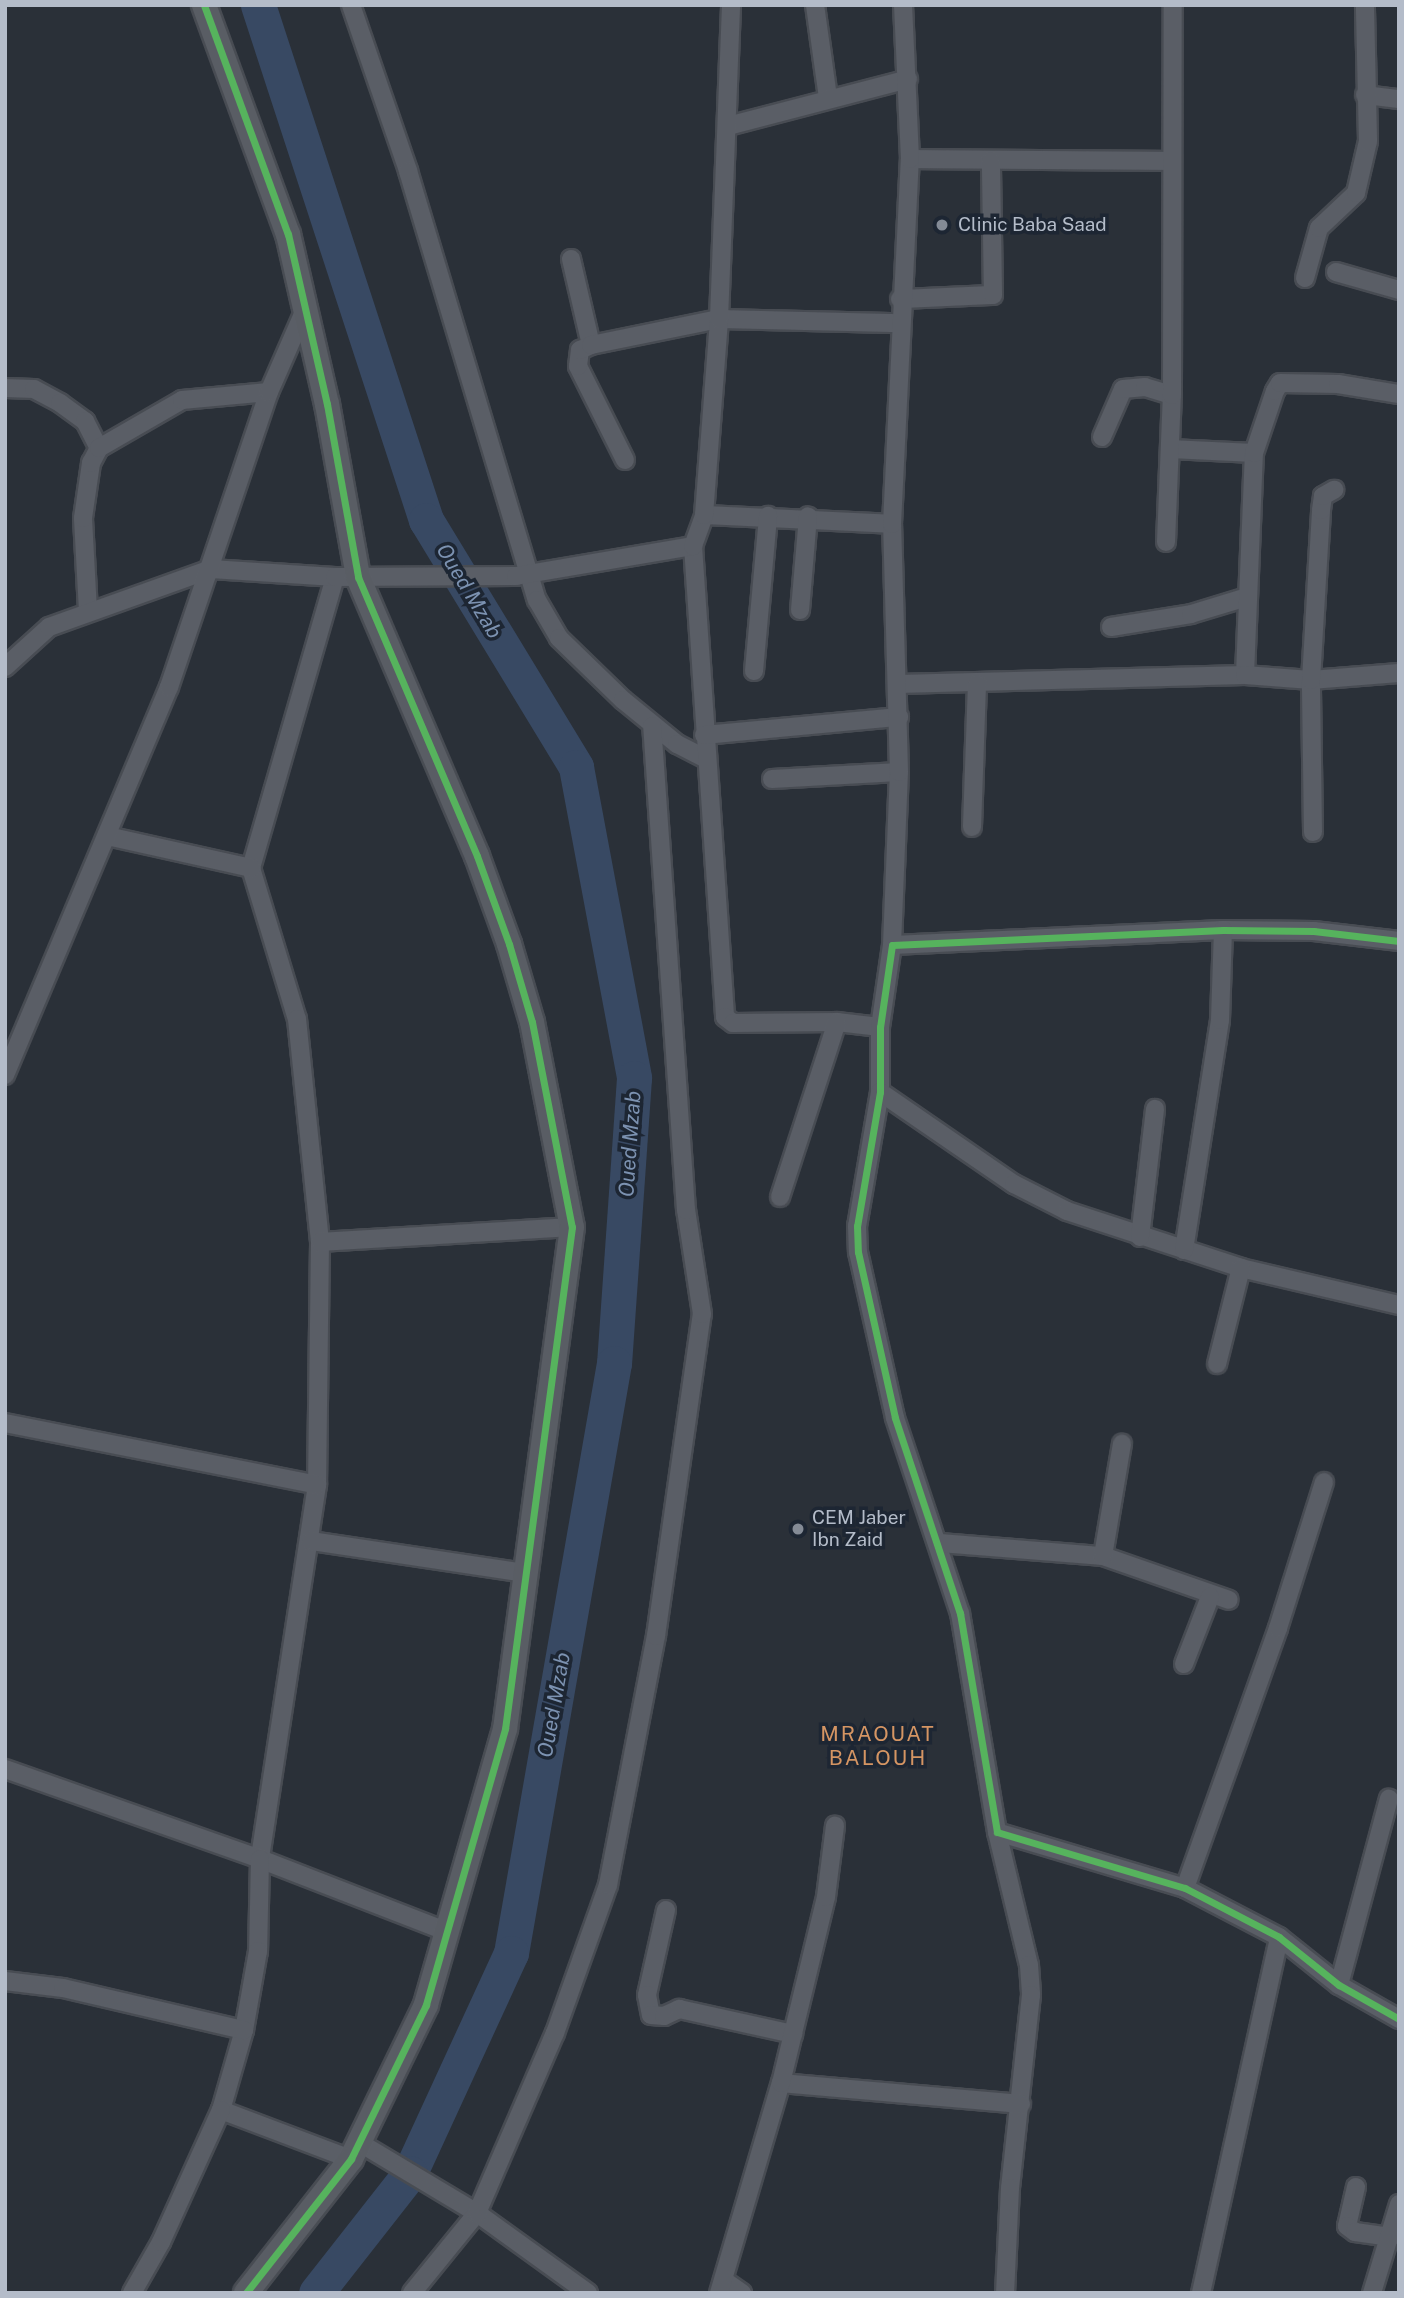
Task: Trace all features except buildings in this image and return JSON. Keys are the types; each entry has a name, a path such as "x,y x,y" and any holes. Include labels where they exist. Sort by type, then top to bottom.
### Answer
{"street":[{"path":"204,5 288,234 327,404 356,577 477,856 509,944 531,1022 572,1227 505,1729 426,2006 356,2151 246,2293"},
{"path":"351,5 412,184 522,576 559,638 652,726 704,758"},
{"path":"731,5 719,319 704,515 693,546 704,758 725,1017 733,1023 837,1022 880,1027"},
{"path":"815,5 828,97"},
{"path":"903,5 910,159 900,299 892,524 892,633 898,684 899,772 892,944 880,1027 880,1092 863,1175 858,1252 895,1418 940,1543 960,1613 997,1832 1029,1965 1031,1995 1010,2188 1006,2293"},
{"path":"1166,542 1172,395 1173,5"},
{"path":"1305,278 1319,228 1356,192 1368,141 1365,5"},
{"path":"728,126 828,97 908,79"},
{"path":"1365,94 1399,99"},
{"path":"910,159 1172,161"},
{"path":"900,299 993,295 991,161"},
{"path":"571,259 591,345"},
{"path":"1336,272 1399,290"},
{"path":"5,1075 169,687 269,392 304,312"},
{"path":"625,460 578,366 580,351 591,345 719,319 901,323"},
{"path":"1245,675 1254,453 1280,383 1338,384 1399,394"},
{"path":"1102,437 1123,389 1138,386 1172,395"},
{"path":"5,388 34,389 60,403 85,421 99,448"},
{"path":"88,611 83,518 91,463 99,448 182,400 269,392"},
{"path":"1170,449 1254,453"},
{"path":"1313,832 1311,680 1321,510 1323,496 1335,490"},
{"path":"704,515 808,516 892,524"},
{"path":"754,671 768,516"},
{"path":"800,610 808,516"},
{"path":"5,667 49,627 211,569 356,577 522,576 693,546"},
{"path":"132,2293 161,2242 221,2110 244,2030 258,1951 260,1859 311,1542 317,1485 320,1242 297,1019 251,868 356,577"},
{"path":"1111,627 1191,614 1247,597"},
{"path":"898,684 1245,675 1311,680 1399,673"},
{"path":"972,827 977,684"},
{"path":"704,736 899,717"},
{"path":"412,2293 477,2213 555,2033 608,1885 656,1636 702,1314 685,1198 652,726"},
{"path":"772,779 899,772"},
{"path":"107,836 251,868"},
{"path":"892,944 1223,930 1314,931 1399,941"},
{"path":"1184,1250 1220,1020 1223,930"},
{"path":"780,1197 837,1022"},
{"path":"880,1092 1014,1184 1067,1211 1241,1268 1399,1305"},
{"path":"1140,1237 1155,1109"},
{"path":"320,1242 572,1227"},
{"path":"1217,1364 1241,1268"},
{"path":"5,1423 317,1485"},
{"path":"1103,1556 1122,1444"},
{"path":"1185,1888 1278,1628 1324,1482"},
{"path":"311,1542 524,1573"},
{"path":"940,1543 1103,1556 1210,1597 1229,1600"},
{"path":"1184,1664 1210,1597"},
{"path":"5,1769 260,1859 448,1932"},
{"path":"1339,1985 1388,1799"},
{"path":"742,2293 722,2287 781,2083 826,1897 835,1826"},
{"path":"997,1832 1185,1888 1279,1937 1339,1985 1399,2019"},
{"path":"666,1910 647,1995 651,2015 664,2016 679,2009 793,2034"},
{"path":"1201,2293 1279,1937"},
{"path":"5,1981 63,1988 244,2030"},
{"path":"781,2083 1021,2104"},
{"path":"221,2110 356,2151 477,2213 588,2293"},
{"path":"1356,2187 1347,2225 1354,2232 1391,2237"},
{"path":"1372,2293 1399,2204"}],"waterway":[{"name":"Oued Mzab","path":"258,5 426,520 576,767 634,1078 614,1363 511,1953 410,2173 316,2293"}],"cycle path":[{"path":"204,5 288,234 327,404 358,577 477,856 509,944 532,1022 572,1227 505,1729 426,2005 351,2159 246,2293"},
{"path":"1399,941 1314,931 1223,930 892,945 880,1027 880,1092 857,1226 858,1252 895,1418 960,1613 997,1832 1185,1888 1279,1937 1339,1985 1399,2019"}],"place":[{"name":"Clinic Baba Saad","path":"942,225"},
{"name":"CEM Jaber Ibn Zaid","path":"798,1529"}],"district":[{"name":"MRAOUAT BALOUH","path":"878,1746"}]}
